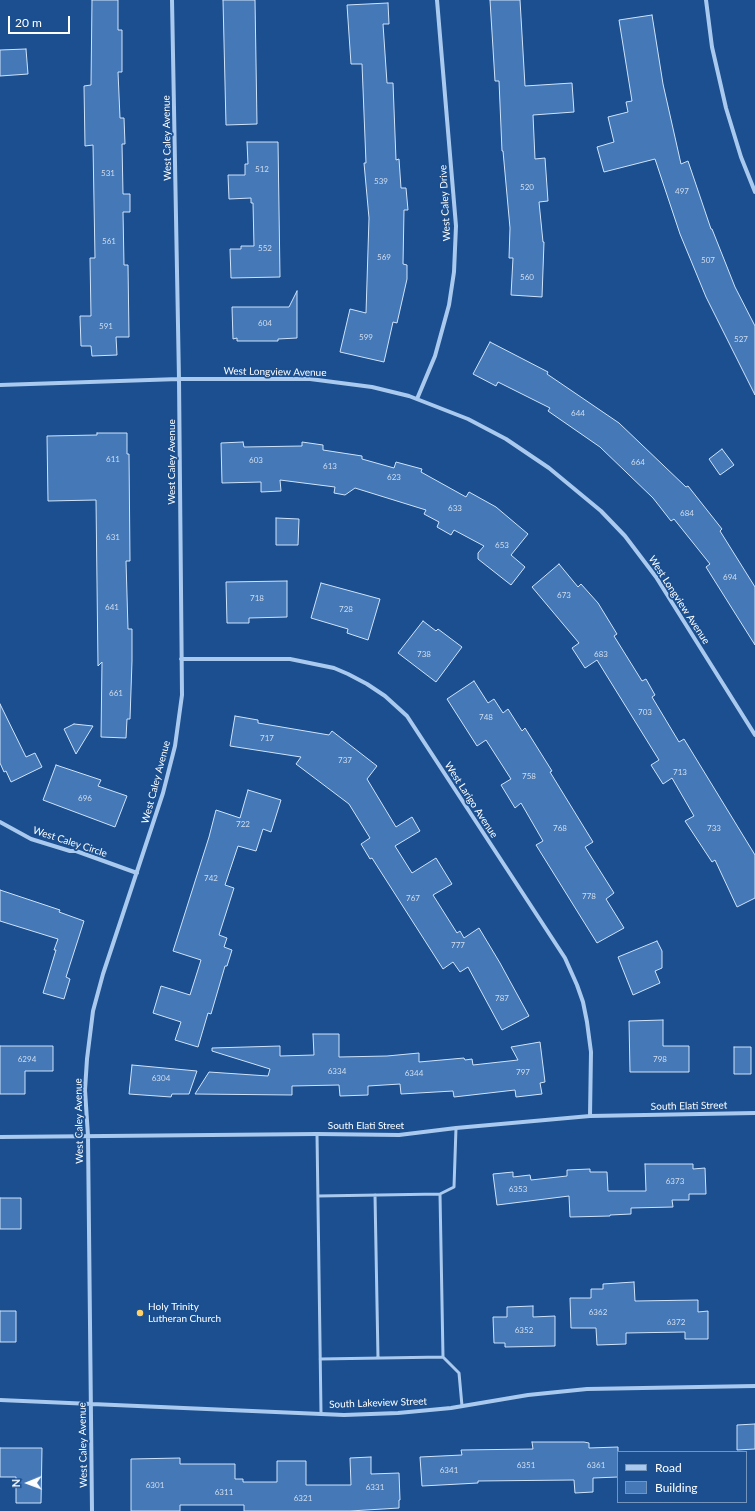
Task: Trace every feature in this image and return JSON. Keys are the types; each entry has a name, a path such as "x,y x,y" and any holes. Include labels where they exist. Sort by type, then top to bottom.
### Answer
{"street":[{"name":"West Caley Avenue","path":"92,1511 88,1136 85,1090 93,1011 103,974 163,793 175,746 182,695 179,379 172,0"},
{"name":"West Caley Drive","path":"417,398 435,356 449,305 454,272 456,241 437,0"},
{"path":"706,0 712,47 726,108 741,157 755,192"},
{"name":"West Longview Avenue","path":"0,385 179,379 310,379 372,387 417,398 468,419 506,439 549,468 601,511 625,536 656,577 755,735"},
{"name":"West Larigo Avenue","path":"181,659 290,659 334,668 368,684 406,716 565,958 583,1002 590,1044 590,1116"},
{"name":"West Caley Circle","path":"0,822 31,839 70,851 76,851 137,872"},
{"name":"South Elati Street","path":"0,1137 317,1134 399,1135 456,1128 590,1116 755,1113"},
{"name":"South Lakeview Street","path":"0,1400 344,1414 398,1413 462,1406 528,1395 587,1389 755,1386"}],"lane":[{"path":"318,1196 440,1194 454,1187 456,1128"},
{"path":"317,1134 321,1413"},
{"path":"440,1194 443,1357 459,1373 462,1406"},
{"path":"375,1195 378,1358"},
{"path":"320,1359 443,1357"}],"building":[{"path":"92,0 118,0 118,30 122,30 122,72 118,72 120,118 124,118 125,144 122,144 123,194 130,194 130,212 123,212 124,265 128,265 129,337 116,337 117,355 92,356 91,346 81,346 80,316 91,316 90,258 95,258 93,145 85,146 84,86 91,85"},
{"path":"223,0 255,0 257,124 226,125"},
{"path":"490,0 520,0 525,86 572,83 574,112 533,115 535,159 545,158 548,201 539,202 544,242 542,297 511,295 513,258 509,258 510,228 502,151 499,81 495,81"},
{"path":"388,3 389,24 383,24 387,83 393,83 396,160 399,159 401,188 406,188 408,210 404,210 403,264 407,265 407,279 397,323 393,322 384,362 340,352 350,309 366,313 369,218 364,163 366,163 362,64 351,64 347,5"},
{"path":"652,15 663,84 681,164 688,161 711,229 735,287 755,326 755,395 706,297 680,234 655,159 604,172 597,147 614,142 608,117 628,112 626,102 632,101 619,20"},
{"path":"26,49 28,74 0,76 0,50"},
{"path":"247,142 278,142 280,277 231,278 230,249 241,249 241,246 254,246 253,203 251,203 251,198 229,199 228,175 245,175 245,164 248,164"},
{"path":"297,291 297,338 278,339 278,341 237,341 237,338 233,339 232,307 289,307"},
{"path":"490,342 548,372 547,374 619,423 686,487 688,486 722,529 720,531 755,587 755,645 706,567 710,564 674,519 671,521 653,498 600,447 548,411 550,408 498,382 496,386 473,374"},
{"path":"97,433 127,433 127,454 129,454 130,561 126,561 128,629 132,629 132,661 130,719 127,719 126,738 101,737 102,662 98,666 96,500 48,501 47,436 97,435"},
{"path":"243,442 244,447 302,446 302,442 323,445 323,450 362,456 362,459 394,468 396,462 422,469 421,472 466,497 469,492 496,507 528,534 511,555 525,567 511,585 478,559 478,553 484,546 454,530 451,535 437,527 439,522 424,514 426,510 355,488 345,495 334,493 335,487 280,480 281,491 261,492 261,482 222,483 221,443"},
{"path":"722,449 734,465 720,475 709,459"},
{"path":"276,518 299,519 298,545 276,545"},
{"path":"559,564 578,587 581,584 598,603 617,634 614,636 642,681 646,679 655,695 652,697 679,742 684,739 755,855 755,898 737,907 715,860 712,862 685,821 694,816 672,778 663,784 651,765 659,760 597,660 585,668 572,648 579,643 532,587"},
{"path":"287,581 287,617 249,618 249,623 227,623 226,582"},
{"path":"321,583 380,599 368,640 347,633 348,629 311,618"},
{"path":"423,621 436,631 438,629 462,647 436,682 398,653"},
{"path":"474,681 488,703 494,699 503,713 508,709 522,731 525,728 593,842 585,847 614,893 606,899 624,928 597,943 536,845 543,841 521,803 515,808 501,785 511,779 486,740 477,746 447,699"},
{"path":"0,704 26,757 35,753 42,767 11,782 0,763"},
{"path":"235,716 258,720 258,723 329,735 332,731 377,766 367,779 396,827 412,817 420,831 395,846 412,873 436,858 452,884 433,895 457,933 460,931 464,938 479,928 529,1016 502,1030 468,967 460,972 453,962 443,969 372,858 370,859 361,844 370,838 349,804 296,764 301,757 230,746"},
{"path":"74,724 93,726 76,754 64,729"},
{"path":"56,765 101,780 98,786 127,796 115,827 43,800"},
{"path":"248,790 281,800 271,832 263,829 256,851 238,846 225,885 234,888 219,935 227,938 224,947 232,950 227,966 225,966 211,1014 208,1013 198,1047 175,1040 181,1022 153,1013 161,986 190,995 201,960 173,951 216,810 240,818"},
{"path":"0,890 60,910 59,912 84,921 66,977 70,979 64,999 43,993 58,939 0,921"},
{"path":"657,941 662,951 662,968 655,971 660,983 633,995 618,957"},
{"path":"663,1020 663,1046 689,1046 689,1072 630,1072 629,1021"},
{"path":"313,1034 339,1034 339,1057 387,1056 419,1053 419,1062 464,1058 465,1060 472,1059 473,1065 518,1060 511,1047 540,1042 545,1082 540,1083 542,1094 516,1097 515,1090 454,1097 453,1091 401,1094 400,1084 368,1086 368,1095 340,1096 339,1085 292,1086 292,1095 195,1094 209,1072 268,1076 270,1069 212,1051 212,1048 280,1046 280,1056 314,1055"},
{"path":"0,1046 53,1046 53,1071 25,1071 25,1094 0,1094"},
{"path":"734,1047 751,1047 751,1074 734,1074"},
{"path":"132,1065 197,1071 189,1094 172,1094 171,1097 129,1094"},
{"path":"645,1164 693,1164 693,1169 705,1168 706,1194 689,1194 689,1200 672,1200 673,1207 631,1208 631,1214 610,1216 570,1217 569,1196 497,1205 493,1174 513,1172 513,1177 530,1175 531,1180 567,1176 567,1170 590,1169 590,1172 607,1172 608,1191 646,1191"},
{"path":"0,1198 21,1198 21,1229 0,1229"},
{"path":"634,1282 635,1301 698,1300 698,1312 708,1311 708,1339 685,1339 685,1332 626,1333 626,1344 597,1345 596,1328 571,1328 570,1298 591,1298 591,1289 603,1289 603,1284"},
{"path":"533,1306 533,1317 555,1316 555,1346 505,1347 505,1343 494,1343 493,1317 507,1317 507,1307"},
{"path":"0,1311 16,1311 16,1342 0,1342"},
{"path":"755,1424 755,1449 737,1450 737,1425"},
{"path":"532,1442 584,1442 589,1443 589,1448 618,1447 617,1477 593,1478 593,1492 575,1493 574,1480 478,1481 478,1483 422,1486 420,1457 462,1455 461,1450 533,1449"},
{"path":"0,1448 42,1448 41,1503 16,1503 16,1477 0,1477"},
{"path":"371,1457 371,1474 399,1473 399,1508 350,1511 244,1511 244,1505 180,1505 180,1511 131,1511 131,1459 180,1458 180,1464 235,1464 235,1479 243,1479 243,1482 277,1482 277,1461 306,1461 306,1485 351,1485 350,1458"}],"place":[{"name":"Holy Trinity Lutheran Church","path":"140,1313"}]}
